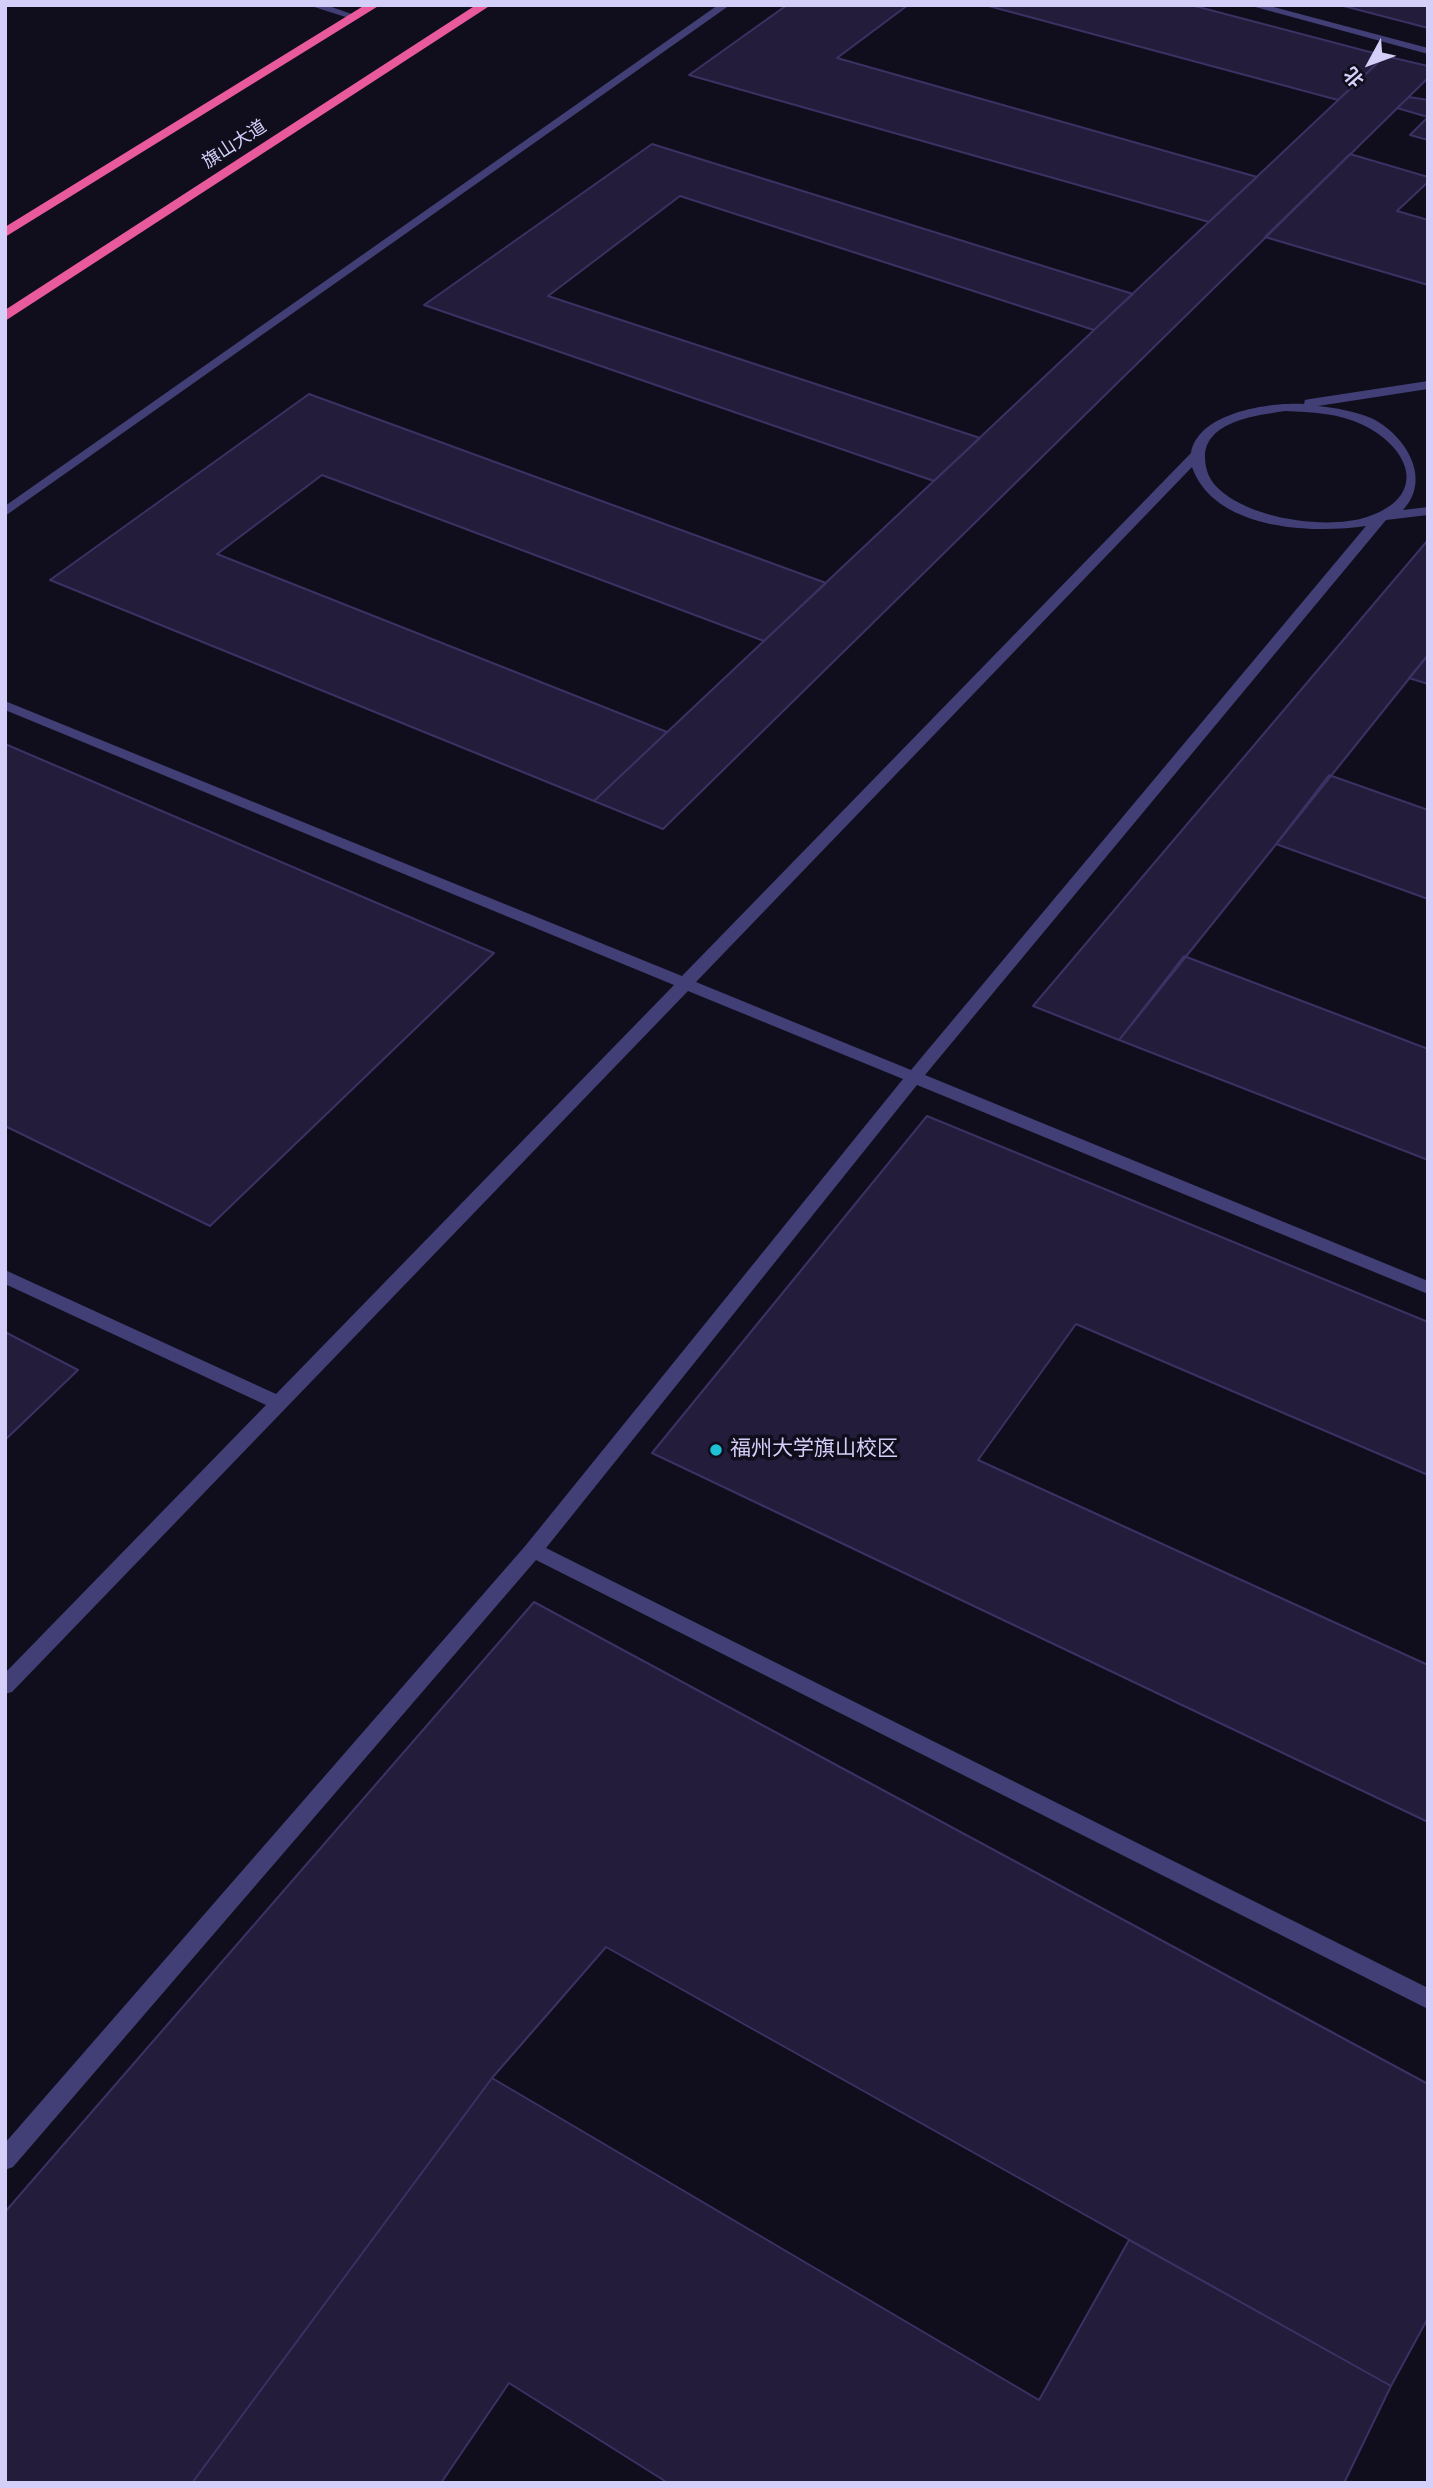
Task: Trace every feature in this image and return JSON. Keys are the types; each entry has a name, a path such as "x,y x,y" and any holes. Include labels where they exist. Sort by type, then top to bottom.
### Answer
{"highway":[{"path":"5,233 374,5"},
{"name":"旗山大道","path":"5,317 485,5"}],"street":[{"path":"313,5 355,17"},
{"path":"5,512 724,5"},
{"path":"1253,5 1428,51"},
{"path":"5,1686 1196,455 1205,437 1224,422 1252,412 1428,385"},
{"path":"5,2160 533,1550 914,1077 1382,516 1405,502 1417,485 1417,465 1406,447 1384,430 1343,414 1321,409 1285,407 1252,412"},
{"path":"1196,455 1201,475 1216,494 1242,510 1277,522 1315,527 1352,524 1382,516 1428,511"},
{"path":"5,705 1428,1288"},
{"path":"5,1276 279,1403"},
{"path":"533,1550 1428,1999"}],"building":[{"path":"787,5 908,5 837,58 1257,177 1209,222 689,75"},
{"path":"985,5 1191,5 1385,56 1338,100"},
{"path":"1340,5 1428,5 1428,28"},
{"path":"1385,56 1428,66 1428,78 663,829 594,801"},
{"path":"1409,97 1428,100 1428,117 1397,108"},
{"path":"1428,117 1428,140 1410,135"},
{"path":"652,144 1133,294 1094,330 680,196 548,296 980,438 934,481 424,305"},
{"path":"1350,154 1428,177 1428,182 1397,211 1428,220 1428,285 1265,237"},
{"path":"309,394 826,583 764,641 322,475 217,554 667,732 594,801 50,580"},
{"path":"1428,540 1428,655 1119,1040 1033,1006"},
{"path":"1428,655 1428,684 1409,678"},
{"path":"5,744 494,953 210,1226 5,1126"},
{"path":"1329,775 1428,810 1428,899 1276,844"},
{"path":"1184,956 1428,1049 1428,1160 1119,1040"},
{"path":"927,1116 1428,1322 1428,1475 1076,1324 978,1460 1428,1665 1428,1822 652,1453"},
{"path":"5,1332 78,1370 5,1440"},
{"path":"534,1602 1428,2084 1428,2318 1391,2386 606,1947 492,2078 192,2483 5,2483 5,2212"},
{"path":"492,2078 1039,2400 1129,2240 1391,2386 1344,2483 668,2483 509,2383 441,2483 192,2483"}],"place":[{"name":"福州大学旗山校区","path":"716,1450"}]}
